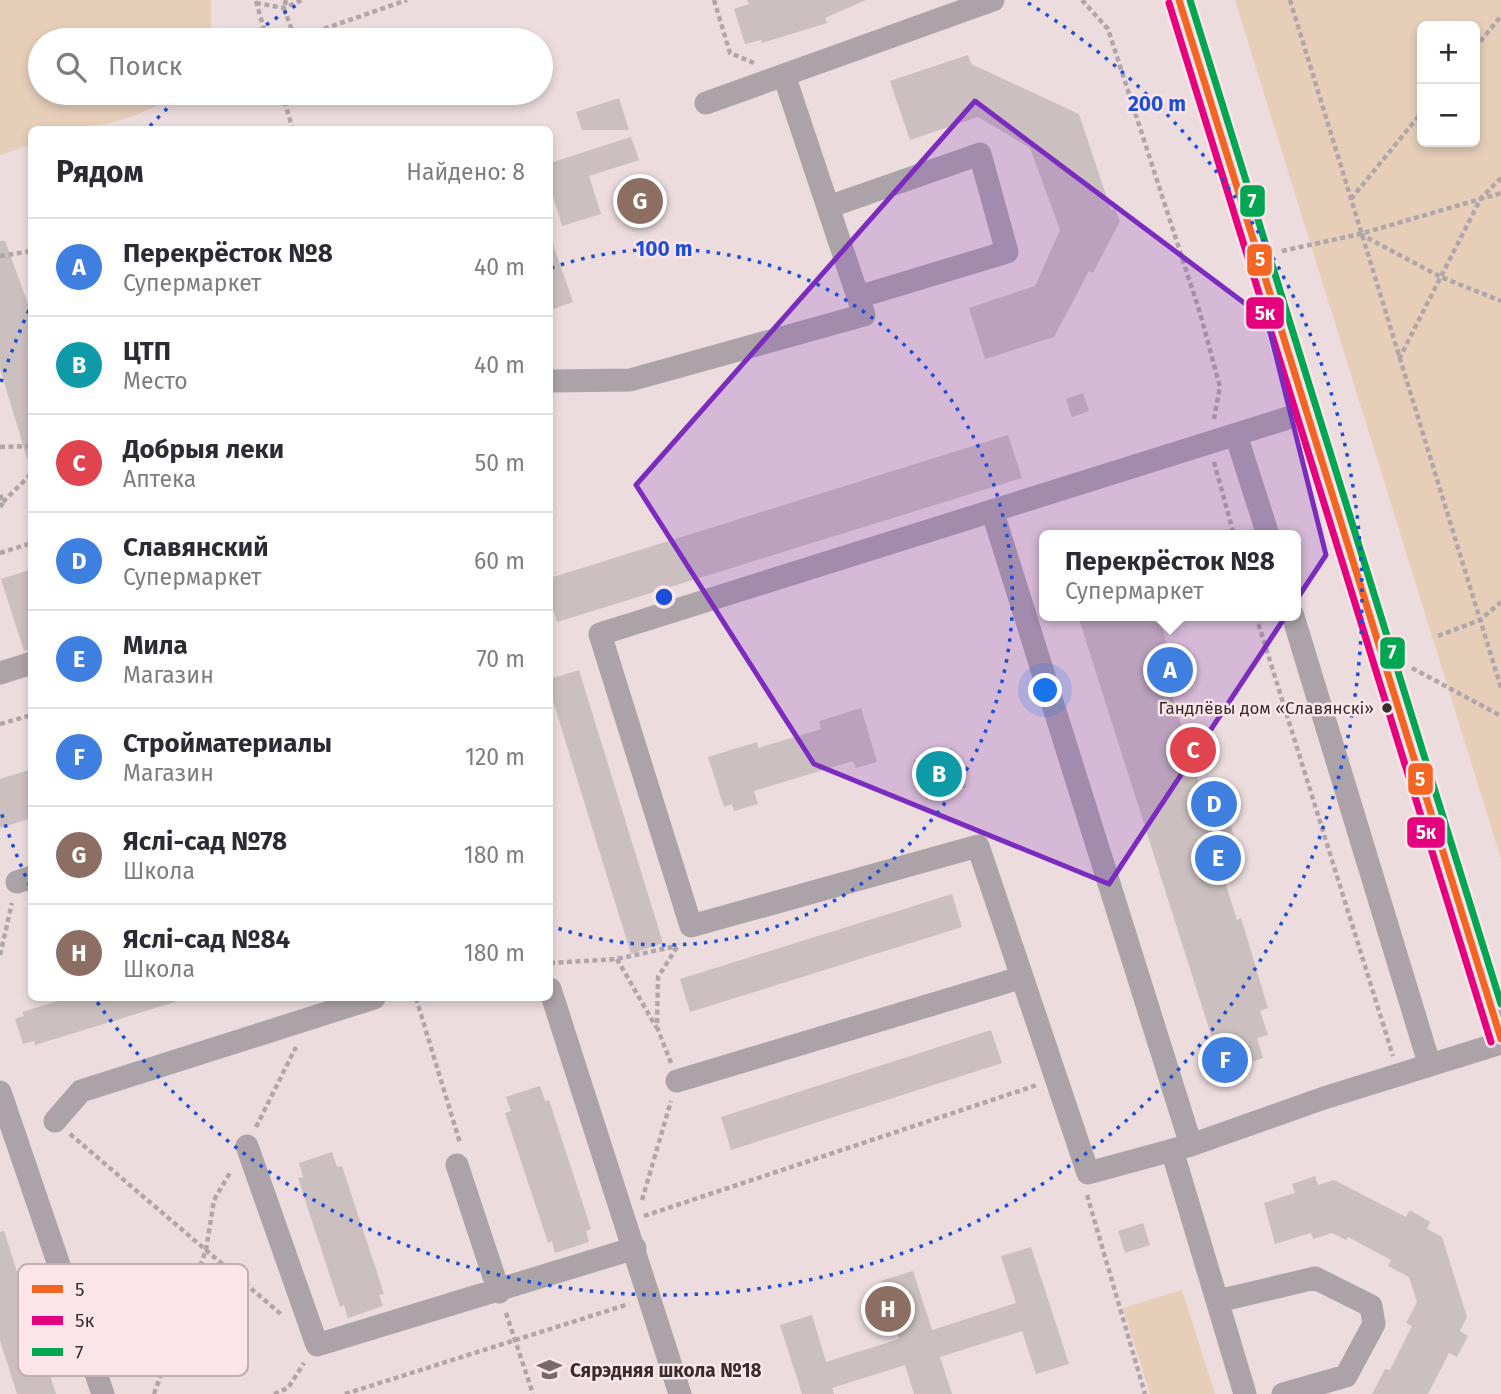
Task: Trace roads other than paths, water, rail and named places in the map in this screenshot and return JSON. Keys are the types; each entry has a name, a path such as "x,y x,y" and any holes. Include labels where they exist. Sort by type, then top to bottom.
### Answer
{"main road":[{"path":"1179,0 1501,1041"}],"street":[{"path":"706,103 993,0"},
{"path":"553,381 630,380 864,315 784,75"},
{"path":"828,207 980,154 1007,251 858,297"},
{"path":"1307,412 993,513 600,634 691,926 978,846 1020,978 1088,1173 1182,1147 1398,1073 1501,1041"},
{"path":"1236,435 1266,530"},
{"path":"993,513 1182,1147 1218,1301 1245,1394"},
{"path":"1295,621 1429,1063"},
{"path":"0,673 28,664"},
{"path":"677,1080 1020,978"},
{"path":"553,998 680,1394"},
{"path":"55,1121 81,1091 364,1001"},
{"path":"2,1107 57,1264"},
{"path":"247,1146 317,1345 499,1292 635,1248"},
{"path":"457,1165 499,1292"},
{"path":"1218,1301 1315,1278 1371,1306 1374,1324 1346,1376 1283,1394"},
{"path":"97,1376 103,1394"}],"place":[{"name":"Яслі-сад №78","path":"640,201"},
{"name":"Перекрёсток №8","path":"1170,670"},
{"name":"Гандлёвы дом «Славянскі»","path":"1387,708"},
{"name":"Добрыя леки","path":"1193,750"},
{"name":"ЦТП","path":"939,774"},
{"name":"Славянский","path":"1214,804"},
{"name":"Мила","path":"1218,858"},
{"name":"Стройматериалы","path":"1225,1060"},
{"name":"Яслі-сад №84","path":"888,1309"},
{"name":"Сярэдняя школа №18","path":"550,1370"}]}
